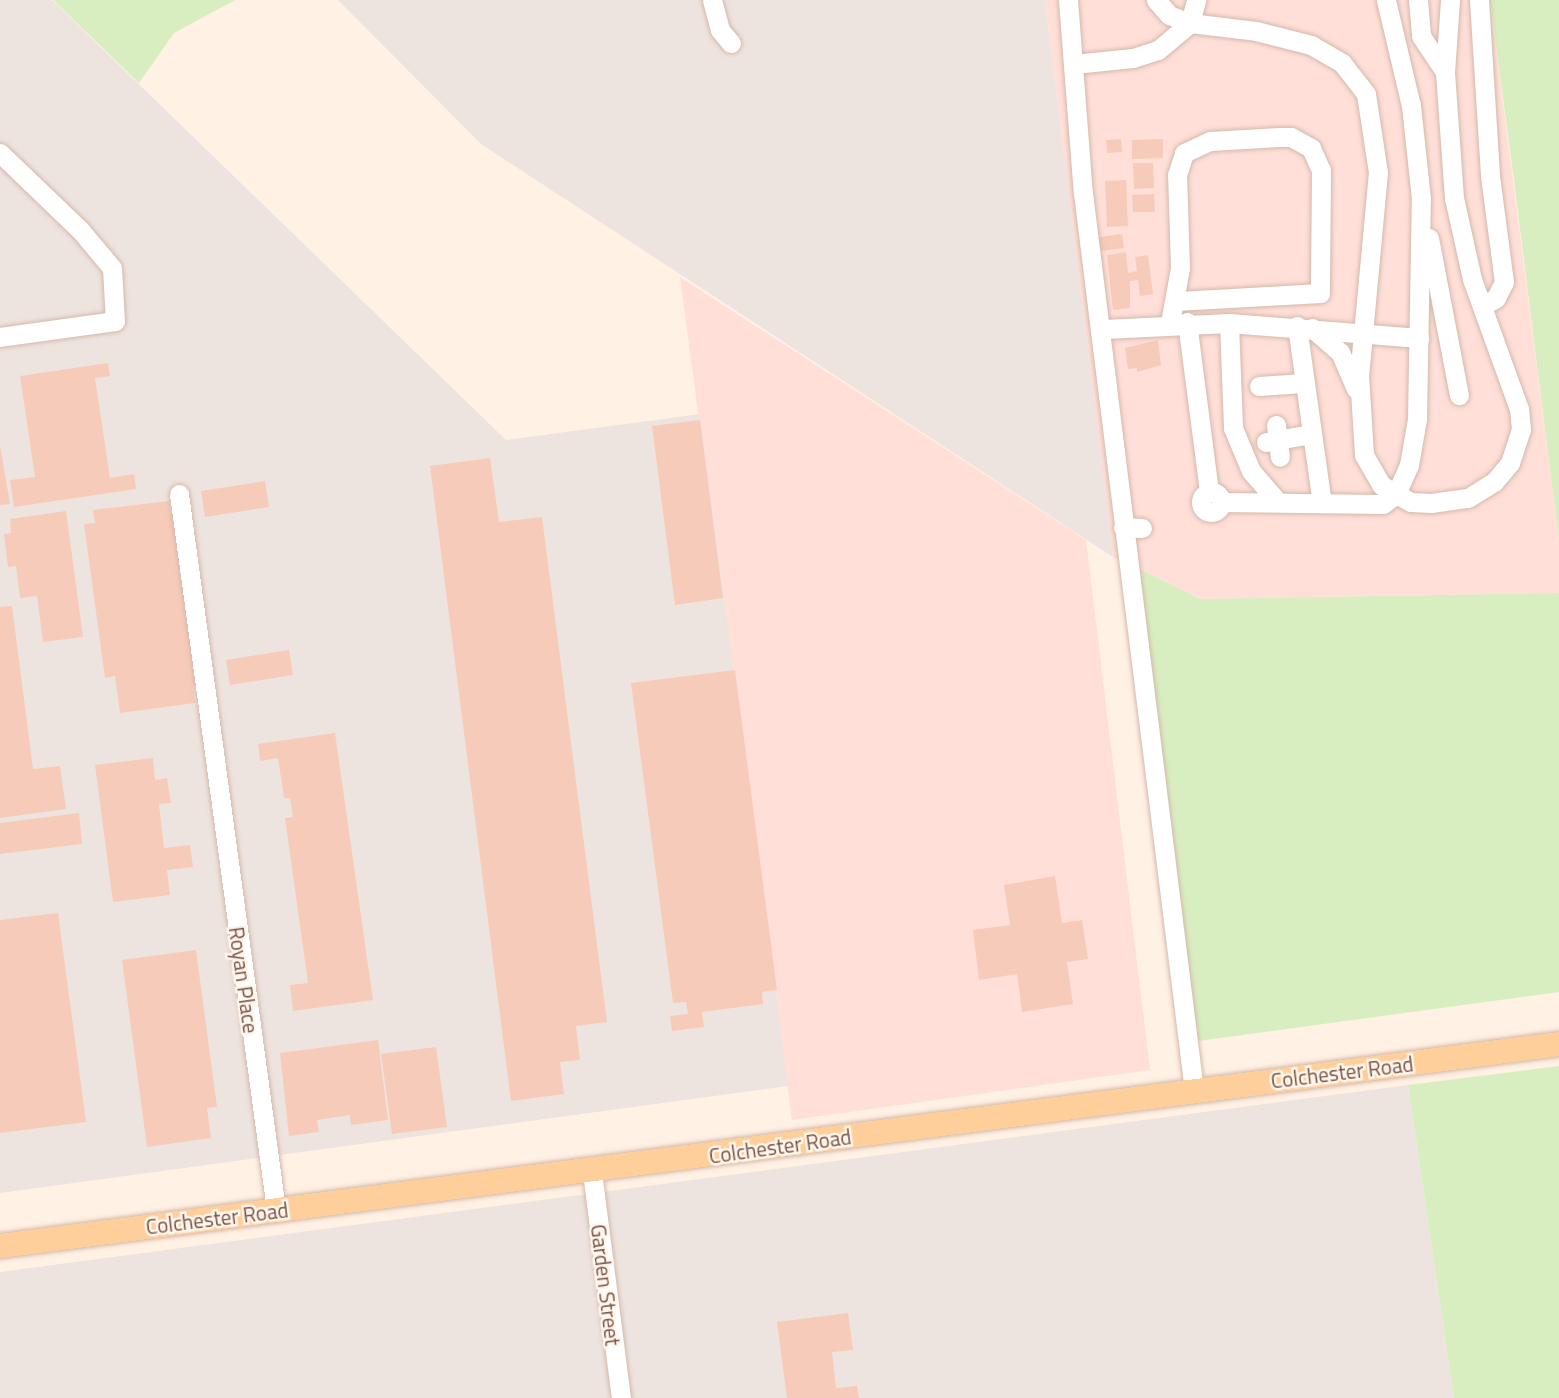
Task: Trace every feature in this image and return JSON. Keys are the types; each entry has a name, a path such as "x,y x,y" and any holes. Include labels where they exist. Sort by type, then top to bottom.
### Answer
{"main road":[{"name":"Colchester Road","path":"0,1247 1559,1044"}],"street":[{"path":"712,0 720,30 731,43"},
{"path":"1068,0 1083,193 1132,528 1194,1091"},
{"path":"1156,0 1169,15 1190,23 1256,31 1311,45 1342,63 1366,94 1378,172 1362,331 1360,396 1364,455 1381,485 1421,503 1468,498 1494,482 1517,450 1519,409 1482,306 1454,198 1445,72 1450,0"},
{"path":"1074,64 1133,58 1158,50 1190,23 1196,0"},
{"path":"1386,0 1411,106 1421,199 1459,395"},
{"path":"1418,0 1421,36 1445,72"},
{"path":"1479,0 1490,176 1504,282 1496,298 1482,306"},
{"path":"1175,301 1320,293 1321,170 1311,148 1291,137 1279,137 1209,141 1184,153 1177,175 1180,268 1175,301 1178,323 1216,497 1376,505 1388,502 1396,494 1409,465 1417,419 1421,199"},
{"path":"0,153 81,231 112,268 115,321 0,337"},
{"path":"1104,329 1178,323 1229,323 1303,326 1419,338"},
{"path":"1229,323 1234,428 1251,471 1276,500"},
{"path":"1303,326 1303,383 1322,503"},
{"path":"1303,326 1340,352 1360,396"},
{"path":"1259,386 1303,383"},
{"path":"1275,441 1311,434"},
{"name":"Royan Place","path":"178,494 276,1210"},
{"name":"Garden Street","path":"592,1172 621,1398"}],"shaded area":[{"path":"0,0 52,0 506,440 700,414 788,1086 0,1193"},
{"path":"338,0 1045,0 1113,557 481,144"},
{"path":"1045,0 1490,0 1559,541 1559,593 1201,599 1113,557"},
{"path":"680,277 1086,540 1150,1070 792,1120"},
{"path":"1408,1085 1454,1398 0,1398 0,1272"}],"green space":[{"path":"53,0 235,0 174,33 139,83"},
{"path":"1490,0 1559,0 1559,541 1513,173"},
{"path":"1137,568 1201,599 1559,593 1559,992 1198,1041"},
{"path":"1559,1066 1559,1398 1454,1398 1408,1085"}],"building":[{"path":"1121,139 1122,152 1107,153 1106,140"},
{"path":"1163,139 1163,158 1132,159 1132,140"},
{"path":"1133,163 1153,163 1154,188 1134,189"},
{"path":"1126,180 1128,226 1107,227 1105,181"},
{"path":"1154,194 1155,212 1133,212 1132,195"},
{"path":"1122,234 1124,248 1101,251 1099,237"},
{"path":"1126,252 1128,273 1137,271 1135,257 1148,255 1153,294 1140,296 1138,280 1130,281 1130,308 1113,310 1107,255"},
{"path":"1158,340 1161,365 1137,372 1137,368 1128,369 1125,348"},
{"path":"108,363 110,376 95,378 110,478 134,474 136,489 14,507 10,480 35,477 20,376"},
{"path":"700,420 723,598 675,605 652,426"},
{"path":"0,445 10,504 0,505"},
{"path":"490,458 499,522 542,517 607,1022 576,1026 580,1060 560,1062 564,1094 511,1101 430,466"},
{"path":"265,481 269,507 205,517 201,491"},
{"path":"169,501 170,513 183,512 205,684 193,686 195,703 120,713 115,676 105,678 84,524 95,523 93,510"},
{"path":"66,511 83,637 43,642 37,596 20,598 16,566 8,567 4,534 11,533 10,519"},
{"path":"12,606 33,769 60,766 66,809 0,818 0,607"},
{"path":"289,650 293,675 230,685 226,660"},
{"path":"735,670 777,990 762,992 763,1004 702,1012 704,1027 672,1031 670,1016 688,1014 686,1002 673,1003 631,683"},
{"path":"335,733 373,1000 293,1011 290,985 308,983 285,818 293,817 290,798 284,798 278,758 260,761 258,744"},
{"path":"153,758 155,780 167,778 171,803 159,804 164,848 190,845 193,867 167,870 170,895 113,902 95,765"},
{"path":"79,813 82,844 0,854 0,823"},
{"path":"1055,876 1062,923 1082,920 1088,959 1067,962 1073,1004 1022,1012 1017,974 979,980 973,930 1010,925 1004,885"},
{"path":"58,913 86,1122 0,1133 0,920"},
{"path":"196,950 217,1107 207,1108 211,1138 147,1147 122,960"},
{"path":"378,1040 388,1120 351,1125 350,1115 317,1120 319,1132 289,1136 280,1053"},
{"path":"436,1047 447,1127 392,1134 381,1054"},
{"path":"848,1313 853,1350 832,1352 836,1388 857,1386 859,1398 787,1398 777,1322"}]}
